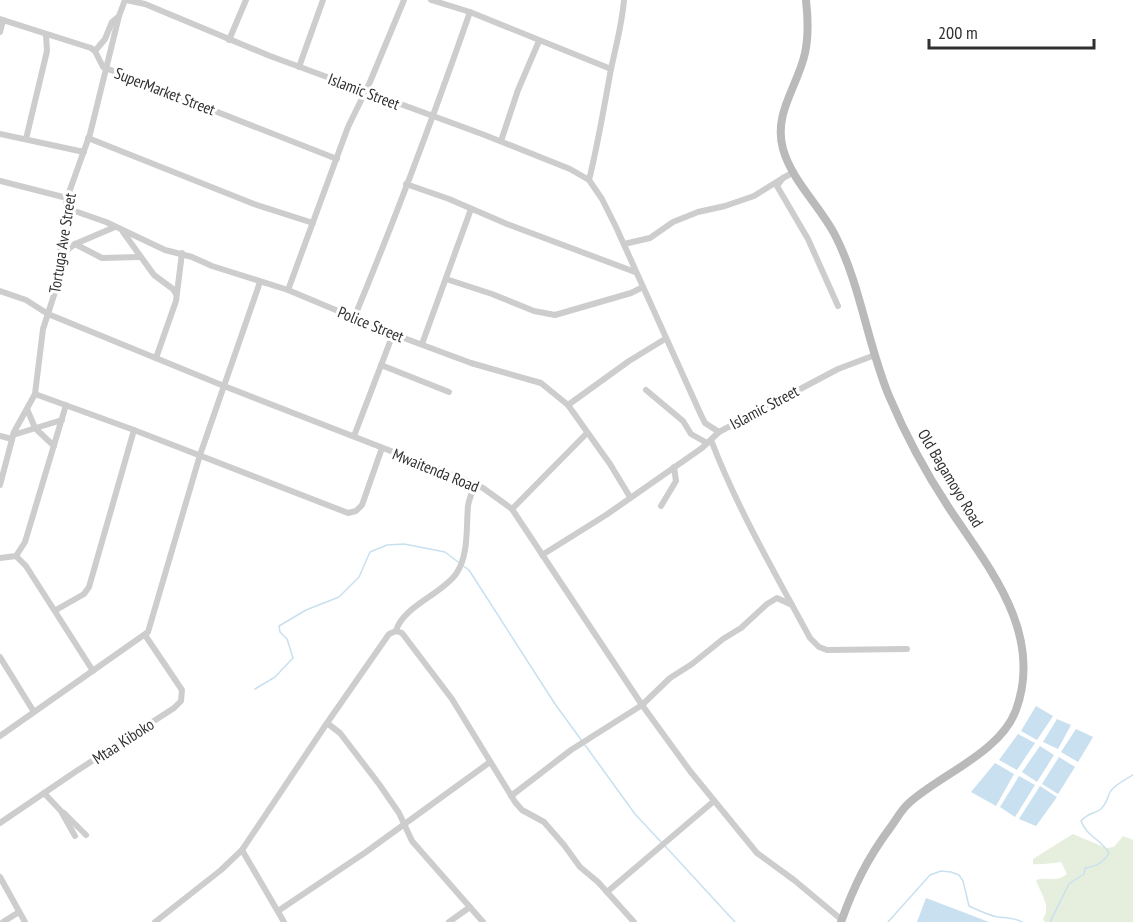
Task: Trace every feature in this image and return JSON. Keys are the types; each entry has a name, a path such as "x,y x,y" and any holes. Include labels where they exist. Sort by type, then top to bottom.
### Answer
{"street":[{"name":"Islamic Street","path":"125,0 145,4 229,40 501,141 570,169 589,180 602,199 624,244 700,415 705,423 719,432 838,369 874,355"},
{"name":"Tortuga Ave Street","path":"0,485 13,437 34,394 41,340 55,292 67,198 84,152 125,0"},
{"path":"229,40 246,0"},
{"path":"299,66 323,0"},
{"path":"288,290 348,127 404,0"},
{"path":"431,0 470,12 611,69"},
{"path":"589,180 598,144 624,0"},
{"name":"Old Bagamoyo Road","path":"806,0 808,33 805,55 783,108 781,129 784,151 794,172 834,231 843,250 851,270 874,355 889,395 921,461 987,564 1010,605 1023,646 1023,681 1015,712 997,737 974,757 907,804 869,857 842,921"},
{"path":"354,318 418,151 434,117 470,12"},
{"path":"0,32 2,19 95,51 105,39 112,22 119,16"},
{"path":"26,139 47,51 46,35"},
{"path":"501,141 518,90 539,41"},
{"name":"SuperMarket Street","path":"95,51 100,64 106,68 337,159"},
{"path":"0,134 84,152"},
{"path":"88,138 254,204 313,223"},
{"path":"624,244 653,237 673,222 698,212 754,196 794,172"},
{"path":"783,177 777,186 808,239 838,306"},
{"path":"0,181 67,198"},
{"path":"406,184 635,272"},
{"name":"Police Street","path":"66,208 165,250 182,253 288,290 393,334 471,363 541,383 568,405 610,464 630,497"},
{"path":"422,344 471,209"},
{"path":"61,255 75,244 115,227"},
{"path":"122,231 139,257 159,280 173,289 176,294"},
{"path":"75,244 102,258 139,257"},
{"path":"156,358 176,301 182,253"},
{"path":"446,279 534,311 555,315 631,293 643,287"},
{"path":"0,736 145,635 150,628 200,455 260,282"},
{"name":"Mwaitenda Road","path":"0,291 26,300 48,314 224,386 474,484 512,508 642,705 714,801 757,853 801,885 842,921"},
{"path":"354,436 393,334"},
{"path":"568,405 629,361 665,339"},
{"path":"381,365 449,392"},
{"path":"646,390 683,421 691,434 709,441 810,638 827,650 907,649"},
{"path":"34,394 352,513 362,505 382,448"},
{"path":"16,556 25,542 66,405"},
{"path":"27,409 35,428 54,446"},
{"path":"0,436 13,437 62,420"},
{"path":"56,610 84,594 89,587 134,430"},
{"path":"542,555 591,526 719,432"},
{"path":"512,508 587,433"},
{"path":"661,506 675,481 674,467"},
{"path":"396,631 399,624 414,608 446,585 457,573 462,561 468,525 468,505 474,484"},
{"path":"16,556 26,566 56,610 93,671"},
{"path":"0,558 16,556"},
{"path":"511,795 572,750 642,705 670,678 741,628 767,604 777,598 792,605"},
{"path":"156,922 221,870 242,850 389,634 396,631 402,633 439,680 522,810 544,822 580,867 634,922"},
{"name":"Mtaa Kiboko","path":"0,823 174,708 181,701 182,690 145,635"},
{"path":"0,657 34,712"},
{"path":"327,723 352,747 379,784 412,841 483,922"},
{"path":"278,911 490,762"},
{"path":"44,793 86,835"},
{"path":"607,892 714,801"},
{"path":"61,811 75,836"},
{"path":"242,850 284,922"},
{"path":"0,877 26,922"},
{"path":"449,922 470,907"},
{"path":"3,922 20,912"}],"green space":[{"path":"1073,834 1106,848 1114,847 1123,836 1133,840 1133,922 1045,922 1043,919 1046,904 1036,880 1056,879 1067,874 1061,862 1033,864 1033,859"}],"water":[{"path":"1036,706 1053,716 1037,740 1021,731"},
{"path":"1057,719 1071,725 1058,749 1043,742"},
{"path":"1076,729 1093,737 1078,762 1061,752"},
{"path":"1018,734 1035,743 1017,770 999,760"},
{"path":"1040,746 1054,755 1037,782 1022,772"},
{"path":"1059,757 1075,767 1058,794 1042,784"},
{"path":"995,763 1014,774 996,806 971,792"},
{"path":"1019,776 1035,785 1015,817 1000,807"},
{"path":"1040,786 1057,797 1036,826 1019,819"},
{"path":"926,898 989,922 917,922"}],"waterway":[{"path":"255,689 275,677 293,658 287,639 280,632 279,626 306,610 339,597 359,577 370,552 387,545 404,544 445,552 458,562"},
{"path":"462,565 469,570 555,704 582,741"},
{"path":"585,745 635,814 662,843"},
{"path":"1050,922 1069,884 1084,874 1085,868 1099,864 1109,853 1087,831 1081,821 1101,809 1112,789 1133,775"},
{"path":"665,846 735,922"},
{"path":"888,922 930,875 941,871 959,875 963,881 969,906 990,915 1013,918 1022,922"}]}
